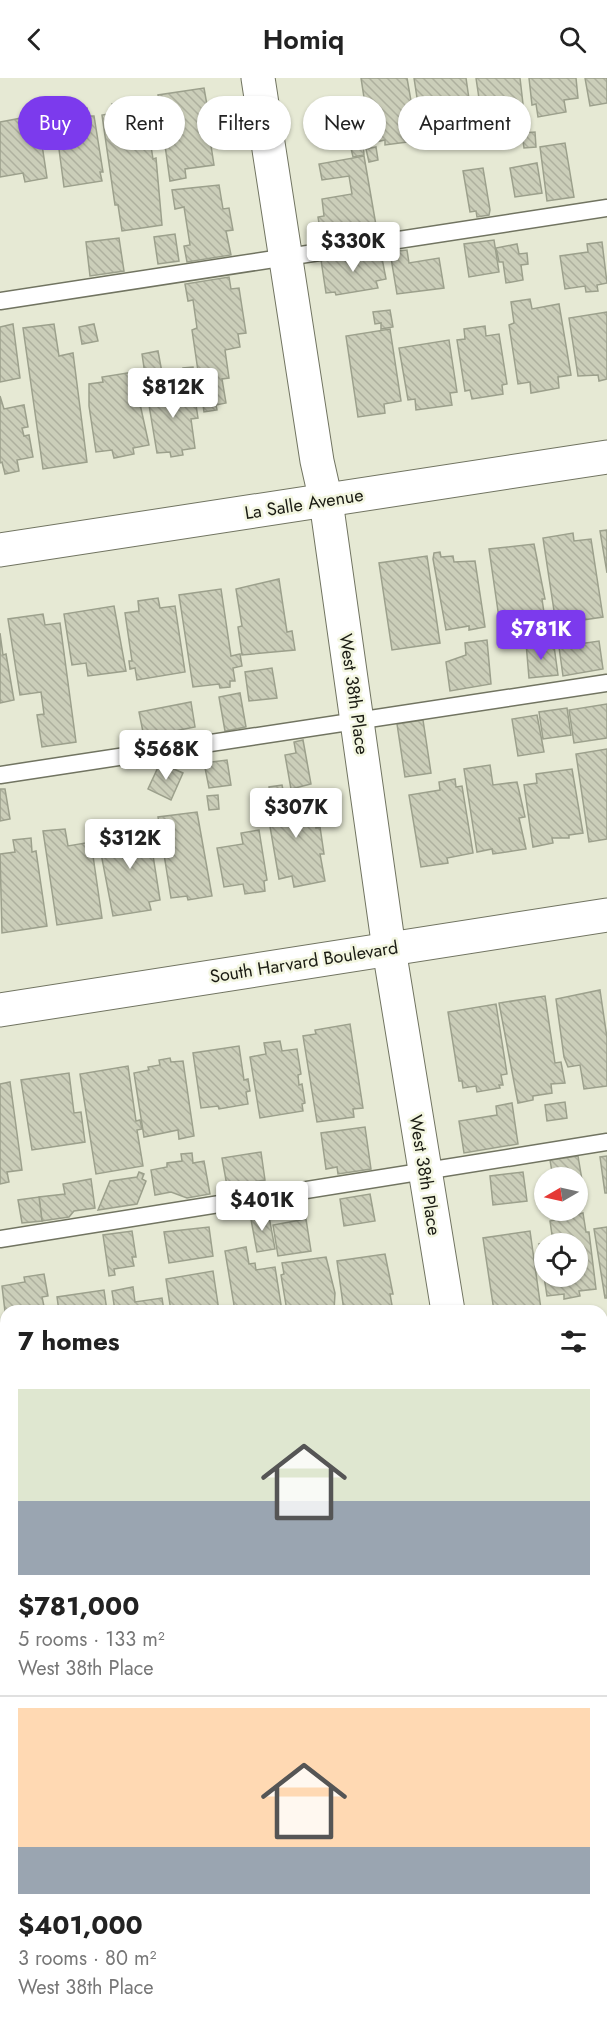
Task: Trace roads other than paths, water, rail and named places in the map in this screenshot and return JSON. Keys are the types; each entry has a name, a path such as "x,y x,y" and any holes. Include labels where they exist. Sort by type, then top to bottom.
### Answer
{"street":[{"name":"West 38th Place","path":"258,78 287,256 316,461 327,501 389,949 447,1305"},
{"name":"La Salle Avenue","path":"0,550 607,457"},
{"name":"South Harvard Boulevard","path":"0,1010 607,915"}],"lane":[{"path":"0,301 607,208"},
{"path":"0,775 607,682"},
{"path":"0,1239 607,1142"}]}
